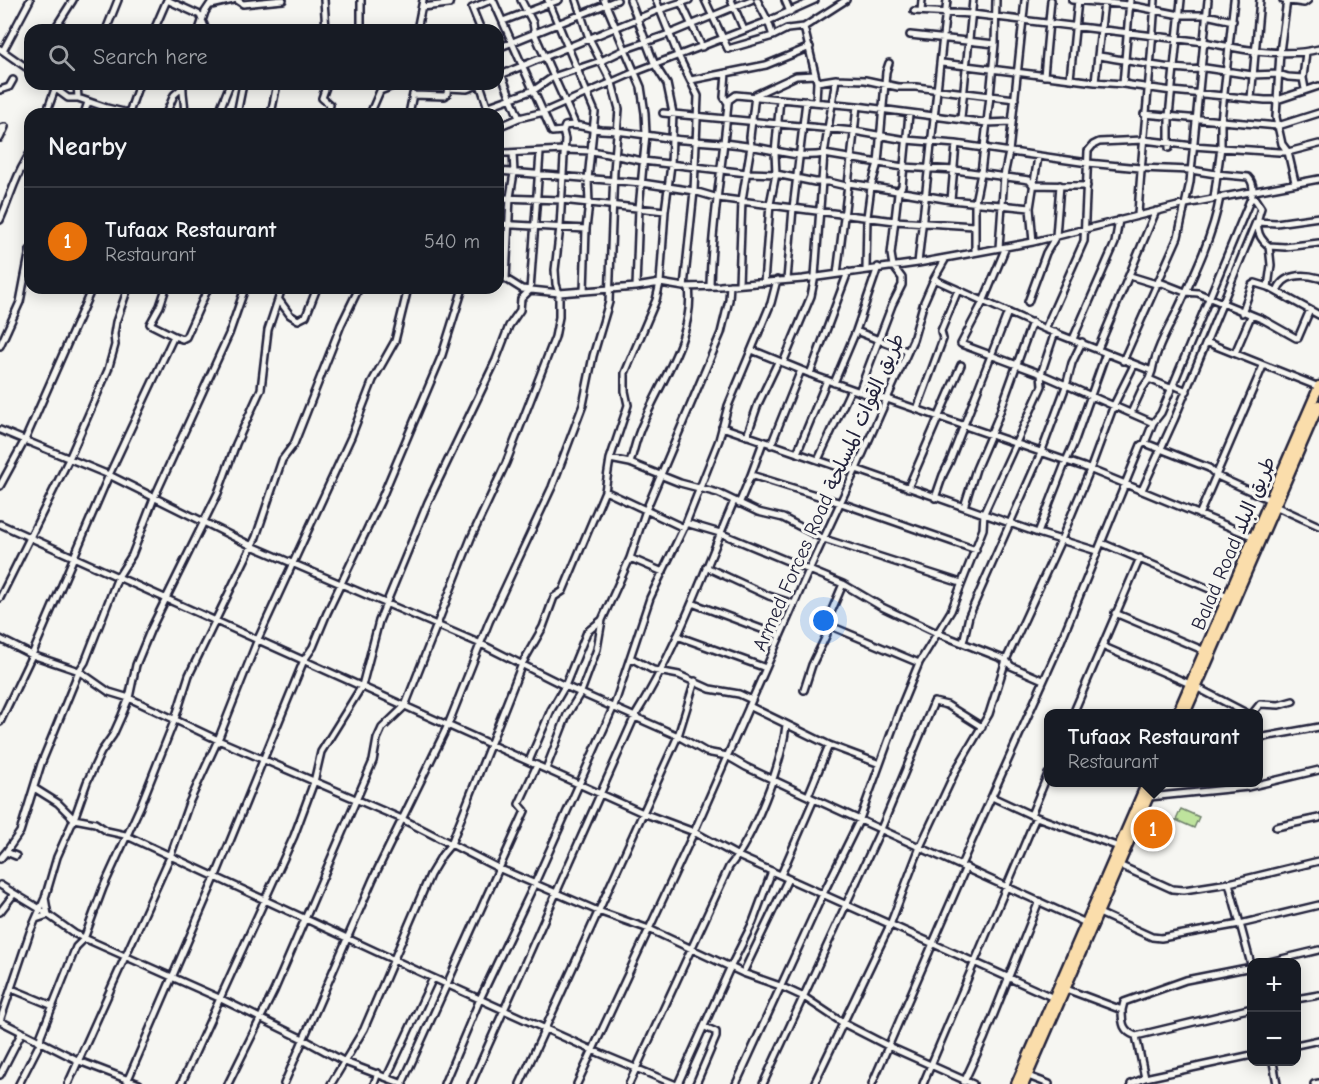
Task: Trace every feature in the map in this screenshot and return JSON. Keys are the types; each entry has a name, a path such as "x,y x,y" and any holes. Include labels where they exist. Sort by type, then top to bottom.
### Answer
{"highway":[{"name":"Balad Road طريق البلد","path":"1186,709 1205,651 1254,537 1273,503 1319,387"},
{"name":"Balad Road طريق البلد","path":"1181,709 1319,405"},
{"path":"1026,1080 1086,923 1146,787"},
{"path":"1017,1084 1057,999 1066,989 1153,787"}],"street":[{"path":"24,66 2,50 30,0"},
{"path":"58,24 73,0"},
{"path":"108,24 118,0"},
{"path":"157,24 167,0 200,15 201,24"},
{"path":"201,21 211,3 235,0 243,4 283,0"},
{"path":"324,0 326,24"},
{"path":"361,0 361,24"},
{"path":"418,24 423,0"},
{"path":"422,7 449,4 450,0"},
{"path":"479,24 472,8 492,0 552,132 563,131"},
{"path":"521,0 533,23 553,77 575,124"},
{"path":"503,21 559,0"},
{"path":"284,1084 346,938 448,725 567,449 583,405 593,356 609,302 612,206 619,109 612,83 589,38 576,0"},
{"path":"504,46 536,35 605,2 617,0"},
{"path":"331,1084 333,1077 345,1062 364,1029 430,875 451,844 522,664 543,627 554,597 563,591 605,491 610,459 628,405 625,373 656,300 660,283 671,165 673,112 667,84 655,64 630,0"},
{"path":"630,463 642,424 685,328 690,306 686,287 694,191 698,96 678,55 656,0"},
{"path":"504,74 681,1 689,0"},
{"path":"705,0 728,49 773,36 787,29 804,27 846,0"},
{"path":"731,0 744,30"},
{"path":"482,90 489,106 534,90 553,77 669,34 751,0"},
{"path":"757,0 773,36"},
{"path":"785,0 790,12"},
{"path":"921,11 922,0"},
{"path":"918,263 942,63 947,0"},
{"path":"961,118 973,0"},
{"path":"975,252 975,202 981,173 993,69 996,0"},
{"path":"999,248 1004,176 1009,152 1025,0"},
{"path":"1044,76 1051,0"},
{"path":"1070,78 1076,0 1130,3 1155,11 1180,15 1206,15 1233,21"},
{"path":"1138,215 1144,114 1155,0"},
{"path":"1169,145 1169,116 1181,0"},
{"path":"1123,361 1178,237 1186,204 1208,0"},
{"path":"1131,413 1149,379 1156,354 1216,218 1216,174 1221,147 1221,121 1234,0"},
{"path":"1251,98 1260,0"},
{"path":"1296,182 1288,152 1282,144 1276,117 1280,52 1286,0 1305,3 1308,0"},
{"path":"681,1 702,47"},
{"path":"504,124 543,112 634,72 768,21 813,1"},
{"path":"1095,82 1104,1"},
{"path":"549,2 596,112 592,129 588,179 589,203 584,291"},
{"path":"605,2 641,87 645,113 646,134 639,208 636,287"},
{"path":"1123,84 1130,3"},
{"path":"914,11 972,14 1075,26 1204,42 1230,48 1280,52 1306,52 1319,49"},
{"path":"804,27 817,82 816,101"},
{"path":"910,35 995,44"},
{"path":"691,80 766,64 810,47"},
{"path":"1305,90 1303,78 1306,52"},
{"path":"1099,56 1175,67 1205,68 1252,75 1279,74 1303,78"},
{"path":"866,269 867,217 871,188 878,163 882,109 889,63"},
{"path":"942,63 1123,84 1172,92 1277,100 1319,86"},
{"path":"726,73 724,96 728,104"},
{"path":"755,95 796,76 815,75"},
{"path":"817,82 836,79 1015,99"},
{"path":"747,436 758,404 781,362 811,296 816,276 821,182 836,79"},
{"path":"0,90 9,87 12,80"},
{"path":"504,83 519,118"},
{"path":"48,108 55,90"},
{"path":"56,90 68,98 78,98 106,108"},
{"path":"77,90 78,98"},
{"path":"133,108 137,90"},
{"path":"169,108 174,95 180,90"},
{"path":"184,90 185,108"},
{"path":"220,108 228,90"},
{"path":"238,108 242,90"},
{"path":"272,108 275,90"},
{"path":"325,90 322,98 330,105 329,108"},
{"path":"373,108 382,90"},
{"path":"410,108 412,90"},
{"path":"413,95 445,96 447,90"},
{"path":"710,286 711,242 725,143 726,118 729,100 736,95 816,101 987,123 1012,122"},
{"path":"739,284 742,200 751,146 755,95"},
{"path":"764,283 770,204 776,174 775,153 780,99"},
{"path":"787,280 806,101"},
{"path":"86,108 88,102"},
{"path":"837,273 843,238 856,106"},
{"path":"663,113 673,112 752,122 803,125 906,140 984,147 1088,163 1191,170 1248,177 1252,183 1251,198 1210,299 1161,413 1153,423 1145,443 1141,444 1057,651 992,797 933,944 872,1084"},
{"path":"1144,114 1278,126 1319,113"},
{"path":"859,392 892,305 902,285 902,278 893,266 891,254 898,193 902,186 909,114"},
{"path":"228,1084 261,1019 305,920 373,761 377,739 382,728 405,706 471,538 506,463 548,357 557,327 560,293 556,284 555,270 560,227 565,126 575,124 592,129 672,139 751,146 775,153 812,156 824,154 903,167 981,173 1029,180 1033,185"},
{"path":"0,128 5,127 0,138"},
{"path":"1045,329 1084,241 1088,151 1093,145 1105,141 1144,140 1169,145 1288,152 1319,144"},
{"path":"951,200 956,144"},
{"path":"505,153 592,151 671,165 776,174 846,186 849,183 898,193 1030,208"},
{"path":"513,153 514,173 508,223 506,279 530,290 560,293 660,283 686,287 764,283 918,263 1033,242 1217,197 1319,179"},
{"path":"182,1084 294,836 314,782 321,752 362,686 379,621 428,502 496,360 509,326 520,310 521,299 530,290 540,153"},
{"path":"1033,242 1030,208 1038,157"},
{"path":"0,220 18,172 24,166"},
{"path":"504,172 642,183 694,191 718,198 793,208 921,223 974,226"},
{"path":"1033,185 1087,186"},
{"path":"1028,302 1046,253 1056,236 1060,185"},
{"path":"504,198 665,211"},
{"path":"1142,490 1187,391 1256,222 1261,208 1256,199 1251,198"},
{"path":"1098,350 1156,211"},
{"path":"1256,222 1276,223 1319,217"},
{"path":"1073,339 1115,243 1119,220"},
{"path":"1256,222 1263,240 1269,246 1271,265 1268,287"},
{"path":"504,223 586,229"},
{"path":"1269,246 1285,247 1319,243"},
{"path":"1006,247 983,302 960,343 962,346 1041,374 1153,423"},
{"name":"Armed Forces Road طريق القوات المسلحة","path":"577,1084 694,832 809,570 888,399 934,279 946,258"},
{"path":"834,383 856,331 878,267"},
{"path":"810,374 848,272"},
{"path":"1277,292 1281,284 1292,277 1300,275 1319,278"},
{"path":"1130,276 1156,284 1162,283 1185,292 1198,293 1242,313 1264,320 1296,338 1300,334 1310,309"},
{"path":"934,279 1045,329 1152,371"},
{"path":"444,1084 480,999 614,706 650,598 700,488 719,440 728,406 771,303 777,280"},
{"path":"0,346 20,302 24,283"},
{"path":"1242,313 1252,285 1255,283 1268,287 1319,315"},
{"path":"546,769 567,715 581,692 597,649 602,620 630,558 646,510 721,333 730,285"},
{"path":"917,409 944,339 941,331 958,290"},
{"path":"0,486 25,440 89,294"},
{"path":"0,598 69,459 108,370 115,345 116,322 126,294"},
{"path":"164,294 150,324 182,339 186,337 205,294"},
{"path":"0,860 20,832 25,809 41,764 79,671 85,662 118,577 132,555 154,498 217,360 243,294"},
{"path":"139,1084 79,1061 0,1021 30,932 45,898 57,857 92,769 113,735 129,698 136,665 218,493 236,444 261,389 268,330 280,294"},
{"path":"279,299 290,315 298,320 306,316 315,294"},
{"path":"19,1084 40,1043 41,1035 76,947 84,939 125,835 140,807 175,719 189,675 252,546 282,460 294,444 340,325 356,294"},
{"path":"68,1084 170,857 189,802 218,740 258,639 351,437 373,380 395,341 407,294"},
{"path":"127,1081 215,878 304,660 313,647 380,502 442,355 461,294"},
{"path":"935,498 1008,312"},
{"path":"1235,353 1251,316"},
{"path":"964,507 1032,322"},
{"path":"856,331 907,351"},
{"path":"736,1084 860,819 920,663 951,611 976,550 983,529 984,513 1042,387 1041,374 1055,332"},
{"path":"0,722 174,336"},
{"path":"963,643 969,616 1041,453 1066,386 1071,363 1082,342"},
{"path":"1206,342 1319,387"},
{"path":"752,350 859,392 888,399 1090,470 1254,537"},
{"path":"1038,533 1074,443 1106,353"},
{"path":"908,488 961,365"},
{"path":"814,1084 890,925 920,847 956,770 989,714 1006,660 1061,540 1114,405 1134,365"},
{"path":"1199,515 1263,366"},
{"path":"771,445 801,370"},
{"path":"1149,379 1170,388 1173,385 1187,391"},
{"path":"797,453 826,380"},
{"path":"818,460 851,389"},
{"path":"722,427 847,470 856,469 935,498 1097,551"},
{"path":"0,429 110,475 252,546 481,644 565,686 678,736 706,752 727,756 772,779 963,866 1005,888 1086,923"},
{"path":"471,1084 635,716 661,671 720,533 751,475 762,442"},
{"path":"1145,443 1209,468 1217,476 1319,526"},
{"path":"610,459 630,463 758,512 783,518 824,539 961,583"},
{"path":"751,475 841,503 976,550"},
{"path":"605,491 646,510 685,525 720,533 843,584 882,607 937,633 1006,660 1011,666 1043,680"},
{"path":"0,524 643,813 694,832 772,872 1057,999"},
{"path":"1102,543 1228,597"},
{"path":"630,558 663,572"},
{"path":"1075,709 1140,558"},
{"path":"706,567 769,596 794,604"},
{"path":"804,690 812,664 823,645 827,634 826,624 843,584"},
{"path":"692,603 780,636"},
{"path":"1115,613 1205,651"},
{"path":"529,761 551,710 565,686 587,632 602,620"},
{"path":"826,624 920,663"},
{"path":"677,636 766,668"},
{"path":"0,639 32,655 79,671 109,692 129,698 218,740 402,819 498,868 598,911 649,929 742,974 780,986 804,997 843,1023 888,1046 964,1082 973,1084"},
{"path":"1102,645 1193,685 1240,709"},
{"path":"631,658 653,670 695,681 710,690 739,694 786,725 829,745 880,764"},
{"path":"520,1084 678,736 695,681"},
{"path":"1255,709 1260,704 1279,705 1293,701"},
{"path":"763,1084 846,905 934,702 947,705 982,727"},
{"path":"629,1084 729,867 738,856 756,820 784,741 786,725"},
{"path":"1263,737 1319,727"},
{"path":"781,875 829,745"},
{"path":"0,885 84,939 219,998 345,1062 403,1084 525,811 519,804 537,765"},
{"path":"1263,783 1319,770"},
{"path":"923,1084 1005,888 1044,786"},
{"path":"1149,797 1248,787"},
{"path":"34,788 58,803 74,819 95,823 107,831 125,835 305,920 592,1050 676,1084 753,922 772,872"},
{"path":"992,797 1034,816 1119,847"},
{"path":"1276,827 1319,818"},
{"path":"6,852 16,855"},
{"path":"1119,865 1172,888 1184,890 1229,883 1319,861"},
{"path":"742,974 788,879"},
{"path":"1229,883 1249,958"},
{"path":"0,912 14,894"},
{"path":"45,898 48,915"},
{"path":"964,1082 1008,982 1007,978 1039,901"},
{"path":"1098,913 1152,937 1161,938 1240,924 1319,905"},
{"path":"36,920 48,915"},
{"path":"1288,958 1319,950"},
{"path":"1247,968 1186,980 1124,1002 1122,1026 1136,1036 1247,1009"},
{"path":"387,1077 433,978"},
{"path":"12,989 53,1006"},
{"path":"1066,989 1122,1010"},
{"path":"1301,998 1319,995"},
{"path":"696,1084 716,1037 716,1032 705,1027"},
{"path":"0,1075 22,1032"},
{"path":"1136,1036 1145,1078"},
{"path":"1301,1044 1319,1040"},
{"path":"1131,1084 1145,1078 1247,1056"},
{"path":"1274,1066 1277,1084"},
{"path":"374,1084 378,1073"},
{"path":"1157,1077 1158,1084"},
{"path":"1026,1080 1049,1084"},
{"path":"1314,1084 1319,1083"}],"green space":[{"path":"1181,809 1199,817 1194,828 1176,820"}],"place":[{"name":"Tufaax Restaurant","path":"1153,829"}]}
